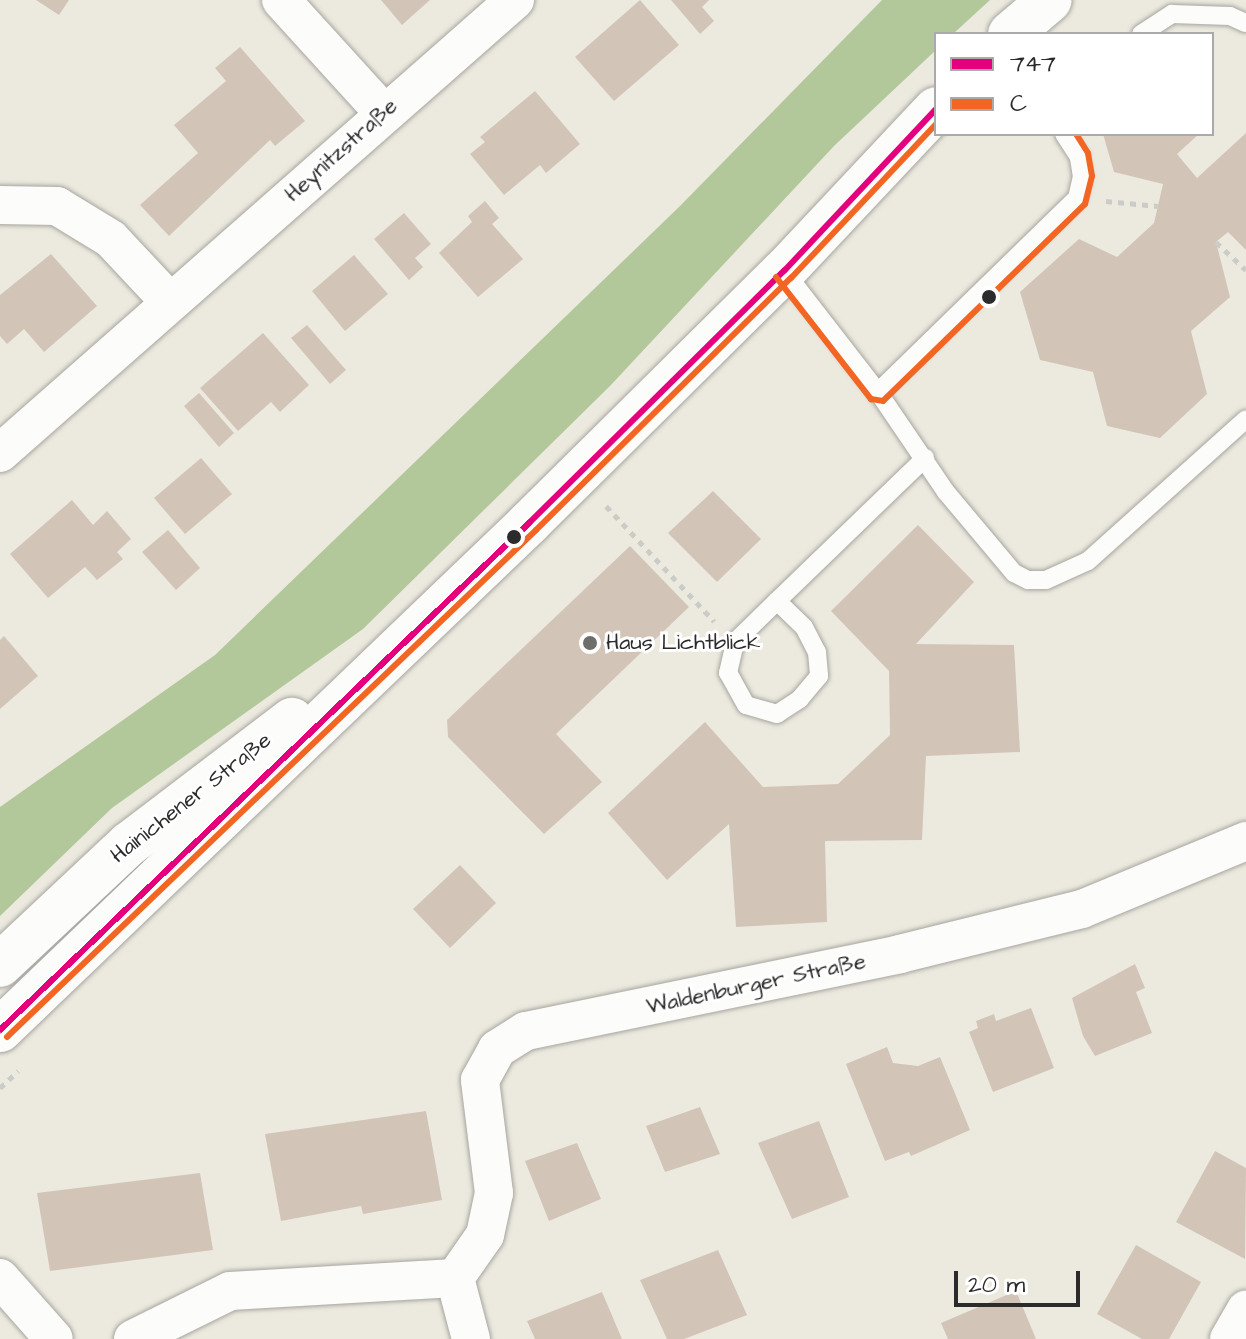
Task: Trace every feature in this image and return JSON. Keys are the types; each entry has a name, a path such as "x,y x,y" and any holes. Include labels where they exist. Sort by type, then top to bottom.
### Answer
{"main road":[{"path":"1012,32 1050,0"},
{"name":"Hainichener Straße","path":"0,1030 784,271 934,111"},
{"name":"Hainichener Straße","path":"0,965 129,844 215,776 396,649"}],"street":[{"path":"281,0 383,112"},
{"name":"Heynitzstraße","path":"0,453 383,112 515,0"},
{"path":"0,205 57,206 111,239 170,302"},
{"name":"Waldenburger Straße","path":"455,1278 485,1235 494,1193 480,1080 497,1049 526,1031 900,954 1082,909 1246,841"},
{"path":"0,1278 54,1339"},
{"path":"133,1339 230,1291 455,1278 471,1339"},
{"path":"1229,1339 1246,1309"}],"lane":[{"path":"1144,32 1172,14 1230,16 1246,23"},
{"path":"878,392 1077,198 1082,177 1079,157 1065,136"},
{"path":"784,271 878,392 946,492 1014,573 1046,580 1088,561 1246,419"},
{"path":"777,601 804,627 817,652 819,676 800,699 777,714 746,705 728,673 735,642 777,601 925,458"}],"path":[{"path":"1077,198 1158,206"},
{"path":"1216,242 1246,270"},
{"path":"592,514 613,492"},
{"path":"602,502 735,642"},
{"path":"0,1088 20,1069"}],"green space":[{"path":"882,0 990,0 955,32 934,32 934,52 834,146 610,386 363,629 112,808 0,916 0,807 215,655 680,206"}],"building":[{"path":"36,0 69,0 59,15"},
{"path":"381,0 430,0 402,25"},
{"path":"640,0 679,45 614,101 575,57"},
{"path":"671,0 709,0 702,7 714,21 700,34"},
{"path":"240,47 305,121 275,146 270,140 169,236 140,205 198,153 174,125 226,81 215,68"},
{"path":"535,91 580,144 546,173 540,165 504,195 470,154 485,142 480,137"},
{"path":"1246,133 1246,250 1228,232 1216,242 1230,297 1191,331 1207,394 1160,438 1107,426 1093,372 1040,360 1020,292 1079,239 1117,257 1154,223 1163,184 1114,172 1104,136 1197,136 1177,154 1197,178"},
{"path":"485,201 499,218 492,224 523,259 478,297 439,253 472,222 468,216"},
{"path":"404,213 431,244 415,258 423,267 409,280 374,239"},
{"path":"51,254 97,306 44,352 24,329 7,344 0,336 0,295"},
{"path":"354,255 388,294 345,331 312,291"},
{"path":"307,325 346,370 330,384 291,338"},
{"path":"263,333 309,385 280,412 271,402 238,431 200,388"},
{"path":"199,393 234,433 219,447 184,406"},
{"path":"201,458 232,494 185,534 154,498"},
{"path":"713,491 761,539 717,582 668,533"},
{"path":"72,500 93,525 107,511 131,539 117,552 123,559 97,580 85,567 48,598 10,554"},
{"path":"918,525 974,582 916,644 1014,645 1020,752 926,756 922,840 825,841 827,922 736,927 729,824 667,880 608,813 705,722 763,787 838,784 890,735 889,671 831,611"},
{"path":"168,530 200,568 176,590 142,552"},
{"path":"630,546 689,607 556,734 602,782 544,834 448,737 447,720"},
{"path":"4,636 38,676 0,709 0,640"},
{"path":"460,865 496,903 450,948 413,909"},
{"path":"1135,964 1145,988 1136,992 1152,1033 1095,1056 1083,1036 1072,998"},
{"path":"1031,1008 1054,1068 993,1092 969,1032 978,1028 976,1021 994,1014 996,1021"},
{"path":"887,1047 893,1063 918,1066 940,1057 970,1130 911,1156 909,1152 885,1161 846,1064"},
{"path":"700,1107 720,1154 665,1172 646,1126"},
{"path":"426,1111 442,1200 363,1214 361,1206 281,1221 265,1134"},
{"path":"819,1121 849,1197 792,1219 758,1143"},
{"path":"577,1143 601,1199 549,1221 525,1161"},
{"path":"1215,1151 1246,1168 1245,1259 1176,1222"},
{"path":"200,1173 213,1250 50,1271 37,1193"},
{"path":"1136,1245 1201,1282 1169,1339 1142,1339 1097,1314"},
{"path":"718,1250 747,1315 684,1339 667,1339 640,1280"},
{"path":"1016,1291 1036,1339 948,1339 941,1323"},
{"path":"602,1292 622,1339 535,1339 527,1321"}],"transit line":[{"name":"747","path":"0,1030 529,523 784,271 934,111"},
{"name":"C","path":"7,1037 536,530 791,278 934,126"},
{"name":"C","path":"776,277 871,399 883,401 1085,204 1092,176 1088,153 1077,136"}],"place":[{"name":"Haus Lichtblick","path":"590,643"}]}
